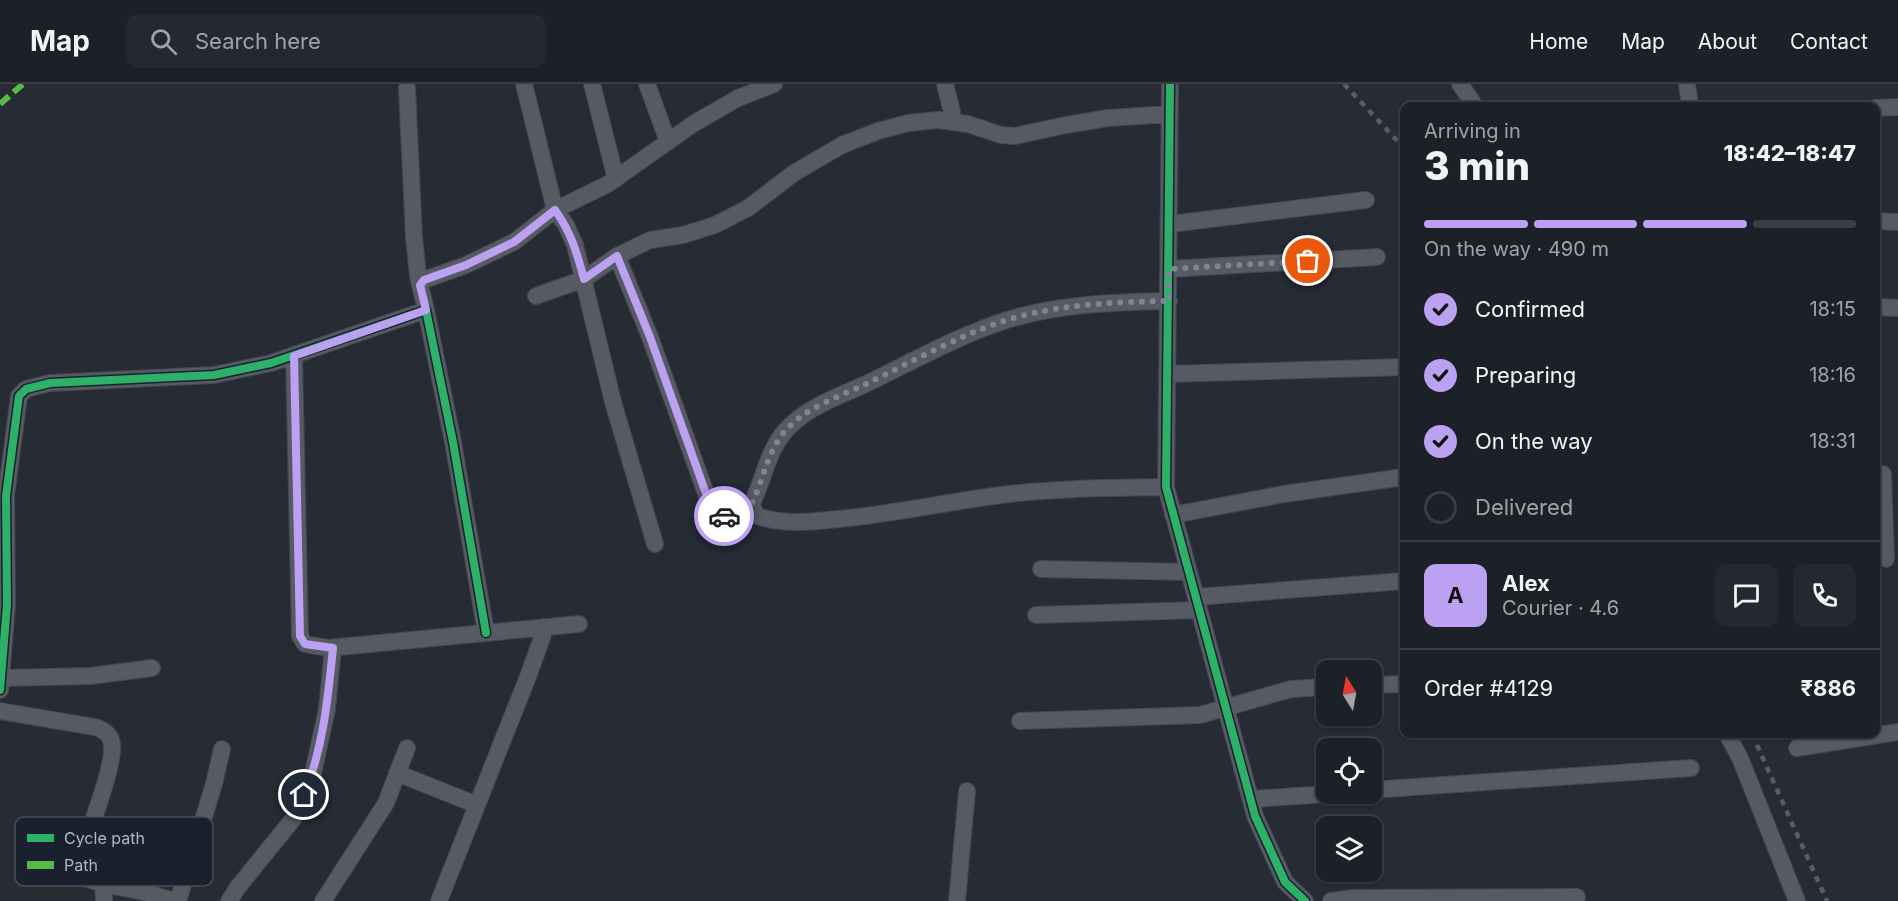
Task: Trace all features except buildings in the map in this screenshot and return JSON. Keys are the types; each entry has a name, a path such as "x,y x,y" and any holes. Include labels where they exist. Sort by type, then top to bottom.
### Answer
{"street":[{"path":"524,84 555,210 566,225 575,245 613,402 655,544"},
{"path":"592,84 616,179"},
{"path":"647,84 668,142"},
{"path":"420,285 424,280 466,265 514,242 555,210 616,179 693,124 738,98 774,84"},
{"path":"945,84 952,112 952,122"},
{"path":"1170,84 1166,487 1255,816 1286,882 1305,901"},
{"path":"1460,84 1472,102"},
{"path":"1687,84 1689,102"},
{"path":"407,88 418,276 453,442 486,633"},
{"path":"1880,108 1898,107"},
{"path":"536,296 584,279 617,256 650,240 683,235 716,225 748,208 794,173 851,141 878,131 908,123 938,120 968,124 1001,135 1015,136 1108,118 1170,114"},
{"path":"1170,224 1366,200"},
{"path":"1880,221 1898,222"},
{"path":"617,256 650,337 714,516 719,517 751,505 758,493 766,463 775,444 791,425 815,407 972,333 1008,320 1045,310 1123,302 1169,301"},
{"path":"1169,269 1377,257"},
{"path":"1880,308 1898,308"},
{"path":"152,668 1,684 7,605 6,496 19,396 26,389 50,383 214,375 271,363 426,310"},
{"path":"294,356 300,636 305,644 333,648 579,624"},
{"path":"1168,374 1400,367"},
{"path":"1883,474 1886,560"},
{"path":"1173,515 1284,494 1400,478"},
{"path":"751,505 757,516 771,521 808,522 894,513 1000,495 1052,489 1166,487"},
{"path":"1041,568 1189,572"},
{"path":"1036,615 1197,603 1400,581"},
{"path":"439,901 529,674 544,627"},
{"path":"229,901 294,818 313,774 324,720 333,648"},
{"path":"1382,685 1400,684"},
{"path":"1020,722 1200,715 1291,689 1316,688"},
{"path":"0,711 87,725 102,729 109,735 112,747 109,768 92,817"},
{"path":"1880,735 1898,732"},
{"path":"1729,738 1740,758 1797,901"},
{"path":"1797,748 1860,738"},
{"path":"323,901 386,803 407,748"},
{"path":"203,817 222,749"},
{"path":"1382,789 1690,768"},
{"path":"397,773 477,805"},
{"path":"957,901 967,791"},
{"path":"1251,799 1316,795"},
{"path":"103,886 104,901"},
{"path":"113,886 176,901 181,886"},
{"path":"1331,901 1353,898 1577,897"}],"railway":[{"path":"1344,84 1400,144"},
{"path":"1754,738 1827,901"}],"marked path":[{"path":"0,104 23,84"}],"cycle path":[{"path":"1170,84 1166,487 1255,816 1285,882 1305,901"},
{"path":"0,690 7,605 6,496 19,396 26,389 50,383 214,375 271,363 426,310 453,442 486,633"}],"way so far":[{"path":"724,516 751,505 758,493 766,463 775,444 791,425 815,407 972,333 1045,310 1123,302 1169,301 1169,269 1308,261"}],"route":[{"path":"304,795 313,774 327,709 333,648 305,644 300,636 294,356 426,310 420,285 424,280 466,265 514,242 555,210 566,225 575,245 584,279 617,256 650,337 714,516 724,516"}]}
